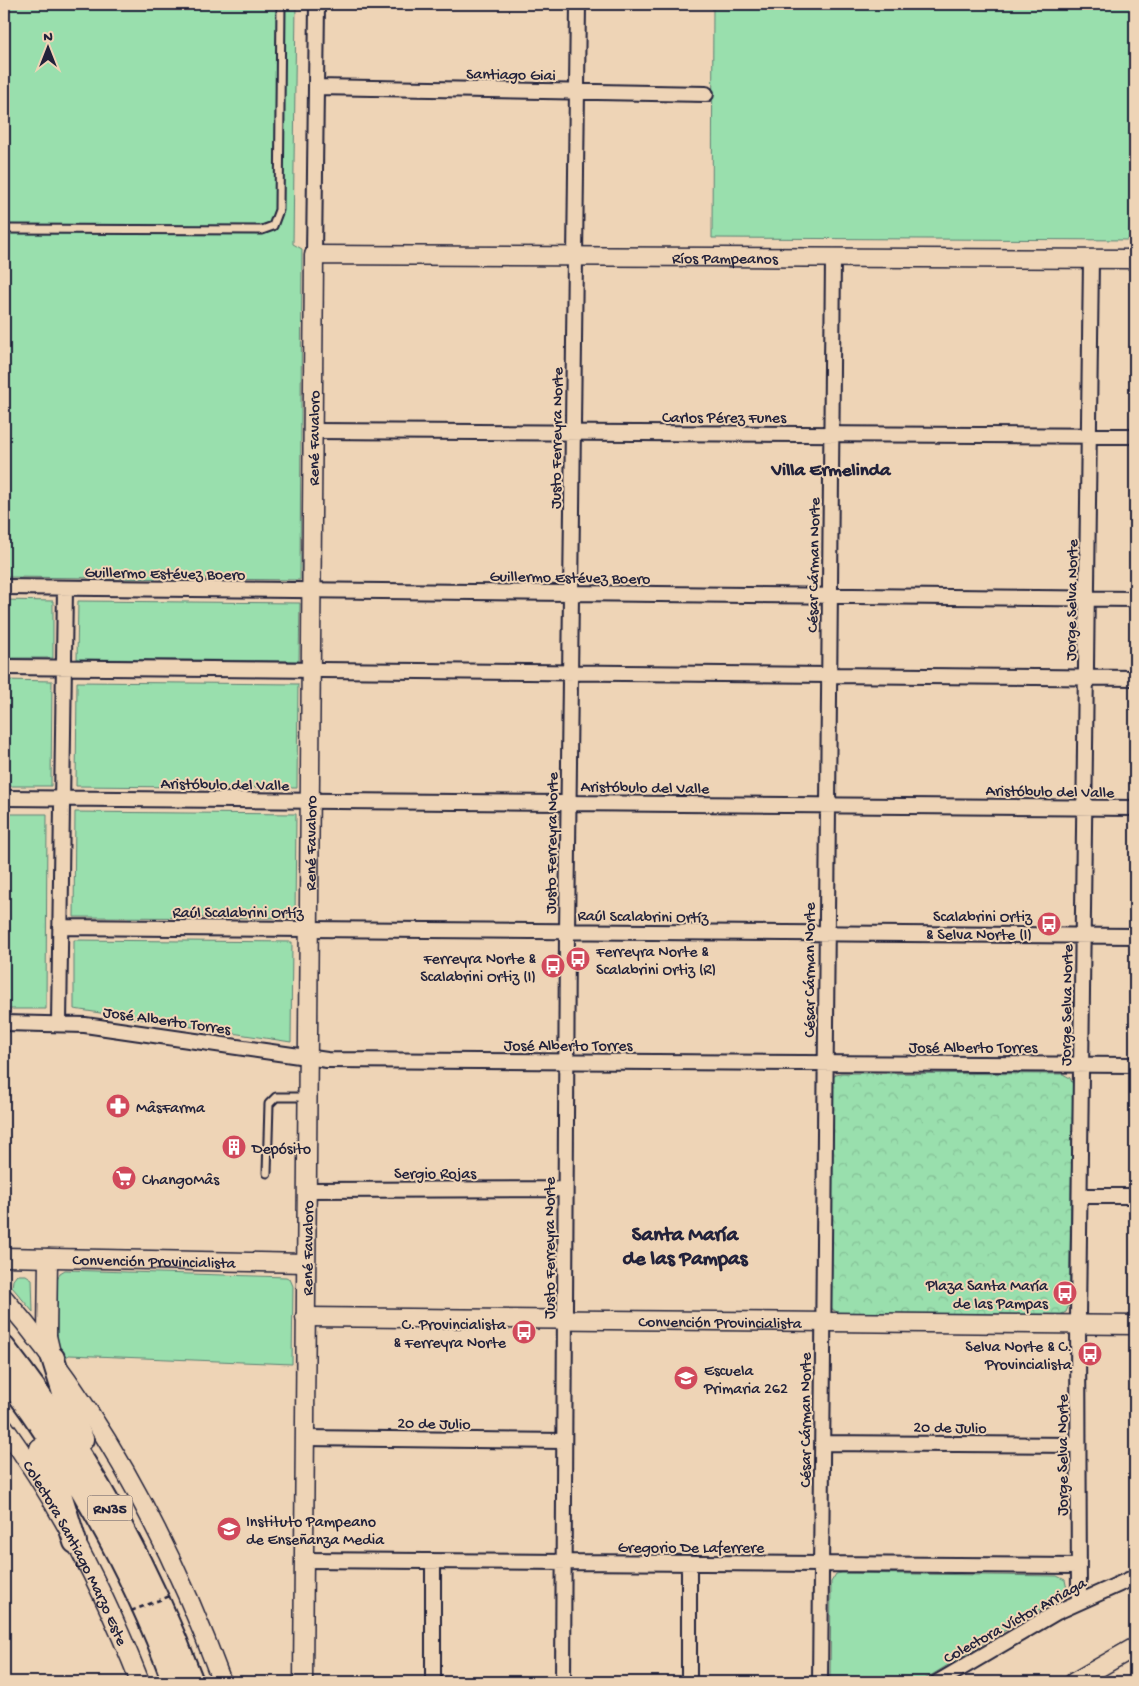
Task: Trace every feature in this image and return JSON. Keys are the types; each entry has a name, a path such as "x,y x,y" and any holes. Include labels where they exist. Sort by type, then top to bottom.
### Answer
{"highway":[{"name":"RN35","path":"4,1348 50,1410 80,1456 148,1580 192,1682"},
{"path":"53,1358 74,1422 126,1516 148,1580"},
{"name":"RN35","path":"4,1374 51,1440 99,1522 140,1601 174,1682"},
{"path":"4,1395 50,1464 75,1542"}],"street":[{"name":"René Favaloro","path":"303,1682 306,1058 316,4"},
{"name":"Justo Ferreyra Norte","path":"563,1682 568,803 578,4"},
{"name":"Santiago Giai","path":"316,87 706,94"},
{"name":"Ríos Pampeanos","path":"314,255 1135,260"},
{"name":"César Cárman Norte","path":"820,1682 833,258"},
{"name":"Jorge Selva Norte","path":"1079,1600 1078,1324 1091,259"},
{"name":"Carlos Pérez Funes","path":"313,431 1135,436"},
{"name":"Guillermo Estévez Boero","path":"4,587 1135,599"},
{"path":"59,1023 65,588"},
{"path":"4,668 1135,678"},
{"name":"Aristóbulo del Valle","path":"4,798 1135,808"},
{"name":"Raúl Scalabrini Ortíz","path":"60,927 1135,936"},
{"name":"José Alberto Torres","path":"4,1023 59,1023 94,1026 306,1058 334,1060 1135,1065"},
{"name":"Sergio Rojas","path":"306,1190 566,1189"},
{"path":"1080,1196 1135,1196"},
{"name":"Convención Provincialista","path":"4,1257 305,1263"},
{"path":"48,1258 47,1336 53,1358"},
{"path":"4,1298 53,1358 107,1440 155,1525 197,1615 222,1682"},
{"name":"Convención Provincialista","path":"305,1317 1135,1324"},
{"name":"Colectora Santiago Marzo Este","path":"4,1427 39,1480 75,1542 112,1615 140,1682"},
{"name":"20 de Julio","path":"304,1438 564,1441"},
{"name":"20 de Julio","path":"822,1443 1078,1445"},
{"name":"Gregorio De Laferrere","path":"303,1560 1079,1566"},
{"path":"433,1561 433,1682"},
{"path":"689,1563 689,1682"},
{"name":"Colectora Víctor Arriaga","path":"938,1682 1079,1600 1135,1577"},
{"path":"1074,1682 1135,1647"}],"lane":[{"path":"4,229 262,230 273,226 279,210 281,4"},
{"path":"267,1174 270,1102 279,1097 306,1097"}],"path":[{"path":"131,1611 170,1596"}],"green space":[{"path":"4,4 296,4 293,244 302,249 300,580 4,577"},
{"path":"713,4 1135,4 1135,240 712,238"},
{"path":"4,600 53,601 53,658 4,658"},
{"path":"78,601 300,603 299,661 77,659"},
{"path":"4,680 52,681 51,786 4,786"},
{"path":"77,682 298,684 297,788 76,786"},
{"path":"75,812 296,814 295,918 74,917"},
{"path":"4,814 47,814 46,1009 4,1009"},
{"path":"74,940 292,942 291,1042 74,1009"},
{"path":"836,1074 1063,1074 1070,1078 1073,1085 1069,1305 1066,1312 1060,1315 840,1313 833,1310 830,1306 831,1080"},
{"path":"65,1270 286,1277 290,1279 293,1286 292,1364 69,1355 62,1360 57,1346 57,1280 60,1273"},
{"path":"17,1275 26,1275 32,1279 33,1312 12,1287 13,1280"},
{"path":"836,1574 1057,1576 1065,1580 1067,1589 1062,1596 920,1682 830,1682 831,1582"}],"place":[{"name":"Scalabrini Ortiz & Selva Norte (I)","path":"1049,924"},
{"name":"Ferreyra Norte & Scalabrini Ortiz (R)","path":"578,959"},
{"name":"Ferreyra Norte & Scalabrini Ortiz (I)","path":"553,966"},
{"name":"MâsFarma","path":"118,1106"},
{"name":"Depósito","path":"234,1147"},
{"name":"ChangoMâs","path":"124,1178"},
{"name":"Plaza Santa María de las Pampas","path":"1065,1293"},
{"name":"C. Provincialista & Ferreyra Norte","path":"524,1332"},
{"name":"Selva Norte & C. Provincialista","path":"1090,1354"},
{"name":"Escuela Primaria 262","path":"686,1378"},
{"name":"Instituto Pampeano de Enseñanza Media","path":"229,1529"}],"district":[{"name":"Villa Ermelinda","path":"831,468"},
{"name":"Santa María de las Pampas","path":"685,1245"}]}
